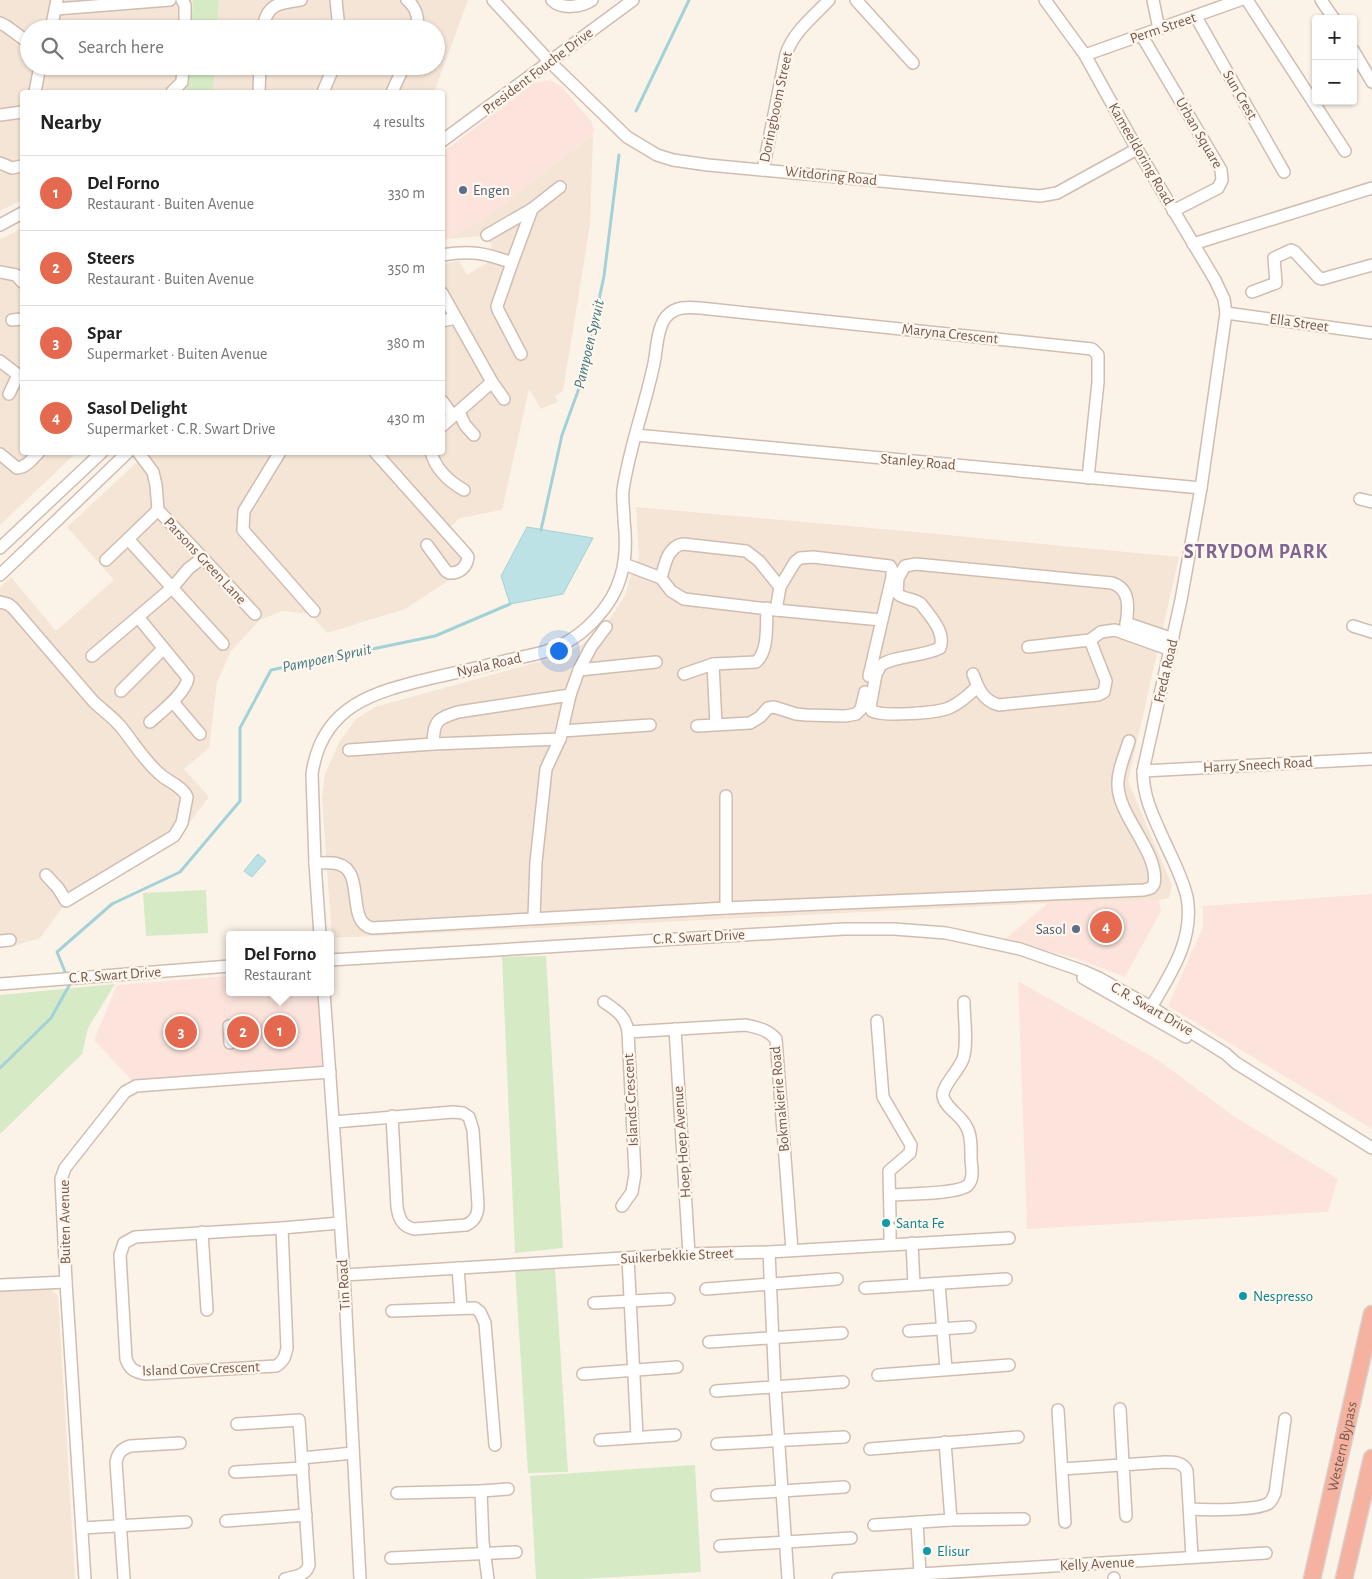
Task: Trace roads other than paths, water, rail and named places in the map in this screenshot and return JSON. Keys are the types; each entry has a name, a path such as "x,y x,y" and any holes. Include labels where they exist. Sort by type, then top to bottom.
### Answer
{"highway":[{"name":"Western Bypass","path":"1312,1579 1372,1314"},
{"path":"1344,1579 1372,1458"}],"street":[{"path":"53,20 56,5 170,0"},
{"path":"182,0 185,5 185,20"},
{"path":"265,20 272,7 285,2 301,0"},
{"path":"336,0 338,20"},
{"path":"407,0 411,3 416,13 416,20"},
{"name":"Witdoring Road","path":"493,0 550,62 628,137 657,155 673,160 708,165 1040,196 1057,193 1137,149"},
{"path":"552,0 560,6 572,6 588,3 592,0"},
{"name":"President Fouche Drive","path":"445,139 633,0"},
{"name":"Doringboom Street","path":"763,170 786,54 790,43 797,32 829,0"},
{"path":"856,0 913,62"},
{"name":"Kameeldoring Road","path":"1045,0 1085,55 1137,149 1215,280 1224,299 1226,313"},
{"path":"1153,0 1159,30"},
{"name":"Perm Street","path":"1085,55 1240,0"},
{"path":"1247,0 1345,151"},
{"path":"1321,0 1331,15"},
{"name":"Sun Crest","path":"1196,17 1284,172"},
{"path":"0,23 20,36"},
{"name":"Urban Square","path":"1142,36 1221,170 1222,175 1221,183 1213,192 1173,211"},
{"path":"1357,57 1372,82"},
{"path":"35,90 38,75"},
{"path":"175,90 182,82 182,75"},
{"path":"259,90 260,75"},
{"path":"324,90 330,75"},
{"path":"393,90 400,75"},
{"path":"0,115 20,112"},
{"path":"0,163 12,168 20,166"},
{"path":"487,235 532,208 560,187"},
{"path":"1193,244 1372,188"},
{"path":"521,354 497,306 532,208"},
{"path":"0,225 20,218"},
{"path":"1252,292 1276,283 1274,258 1291,250 1322,279 1372,265"},
{"path":"445,256 471,252 497,257 512,263"},
{"path":"0,272 11,273 20,280"},
{"path":"445,298 492,382 504,399"},
{"name":"Maryna Crescent","path":"676,310 684,307 700,308 1092,349 1098,355 1099,375 1088,478"},
{"name":"Nyala Road","path":"320,931 314,863 312,774 313,763 323,738 329,728 342,715 362,700 393,688 558,647 569,642 596,618 606,606 613,596 624,564 626,542 623,489 653,367 660,330 666,317 676,310"},
{"name":"Ella Street","path":"1226,313 1372,333"},
{"name":"Freda Road","path":"1149,1011 1177,962 1185,942 1188,926 1188,907 1182,882 1147,802 1143,784 1144,771 1172,645 1201,488 1226,313"},
{"path":"445,320 456,318"},
{"path":"0,360 20,376 9,394"},
{"path":"445,423 492,382"},
{"path":"445,404 474,435"},
{"name":"Stanley Road","path":"636,435 1201,488"},
{"path":"0,454 17,468 22,468 35,455"},
{"path":"0,548 99,455"},
{"path":"0,575 125,455"},
{"name":"Parsons Green Lane","path":"140,455 153,472 158,510 255,614"},
{"path":"278,455 244,511 244,530 314,611"},
{"path":"378,455 466,554 468,557 467,564 458,572 446,572 427,545"},
{"path":"432,455 437,467 449,481 464,490"},
{"path":"1360,499 1372,502"},
{"path":"106,560 158,510"},
{"path":"128,539 223,644"},
{"path":"661,578 671,550 676,545 683,544 746,551 759,561 780,587"},
{"path":"684,674 713,664 751,663 762,658 772,609 780,587 794,562 804,557 890,566 892,577 860,712 846,716 806,715 774,707 768,708 760,717 750,723 697,726"},
{"path":"92,656 173,587 188,569 201,558"},
{"path":"624,564 661,578 671,591 684,599 882,620"},
{"path":"977,686 958,703 935,712 883,714 872,711 870,707 876,674 881,664 930,653 940,648 942,642 939,630 921,604 903,598 897,593 898,578 905,566 916,564 1112,583 1125,591 1127,598 1125,628"},
{"path":"0,602 8,604 13,608 93,701 117,723 157,772 182,790 187,797 182,823 174,836 66,901 46,874"},
{"path":"138,617 188,678 173,702 150,722"},
{"path":"1352,626 1372,632"},
{"path":"534,918 536,862 546,769 561,735 570,695 579,670 591,647 606,627"},
{"path":"1028,647 1090,640 1101,632 1125,628 1172,645"},
{"path":"973,674 977,686 987,700 999,705 1101,694 1105,689 1106,681 1090,640"},
{"path":"121,691 163,649"},
{"path":"579,670 656,662"},
{"path":"713,664 716,724"},
{"path":"433,744 434,726 438,720 446,716 458,712 570,695"},
{"path":"173,702 200,734"},
{"path":"349,750 561,735 650,725"},
{"path":"314,863 339,864 349,874 356,893 358,915 367,927 726,908 1144,890 1151,888 1154,884 1154,868 1122,802 1118,787 1129,741"},
{"name":"Harry Sneech Road","path":"1144,771 1372,759"},
{"path":"726,796 726,908"},
{"name":"C.R. Swart Drive","path":"334,960 854,929 894,929 946,933 1020,950 1099,978 1149,1011 1226,1054 1236,1063 1372,1148"},
{"name":"C.R. Swart Drive","path":"0,984 226,966"},
{"name":"Tin Road","path":"324,996 344,1275 360,1579"},
{"name":"Islands Crescent","path":"604,1002 623,1016 628,1032 635,1174 632,1192 622,1206"},
{"path":"890,1195 953,1191 967,1187 970,1183 972,1171 968,1131 943,1096 945,1087 963,1058 964,1002"},
{"path":"877,1022 884,1097 911,1145 910,1153 889,1171 890,1244"},
{"name":"Bokmakierie Road","path":"628,1032 746,1025 770,1032 776,1039 792,1250"},
{"path":"229,1026 230,1042"},
{"name":"Hoep Hoep Avenue","path":"675,1029 689,1254"},
{"name":"Buiten Avenue","path":"85,1579 66,1282 61,1178 65,1168 128,1089 136,1086 330,1072"},
{"path":"334,1122 392,1116 453,1112 462,1113 469,1117 473,1130 478,1205 477,1214 472,1222 466,1226 414,1229 406,1227 401,1221 397,1207 392,1116"},
{"name":"Island Cove Crescent","path":"282,1228 287,1348 282,1362 276,1366 146,1374 138,1373 129,1366 126,1359 120,1255 124,1243 135,1236 340,1223"},
{"path":"202,1232 207,1310"},
{"name":"Suikerbekkie Street","path":"344,1275 689,1254 769,1252 1010,1238"},
{"path":"912,1243 914,1284"},
{"path":"769,1252 772,1338 788,1579"},
{"path":"628,1258 637,1436"},
{"path":"458,1268 460,1308"},
{"path":"706,1288 837,1279"},
{"path":"865,1288 1006,1279"},
{"path":"0,1285 66,1282"},
{"path":"939,1284 946,1369"},
{"path":"594,1303 669,1299"},
{"path":"392,1311 475,1308 480,1312 485,1323 495,1445"},
{"path":"909,1331 970,1327"},
{"path":"709,1342 842,1333"},
{"path":"878,1375 1009,1365"},
{"path":"583,1374 677,1367"},
{"path":"716,1391 843,1382"},
{"path":"1120,1409 1126,1516"},
{"path":"1058,1410 1064,1522"},
{"path":"1190,1509 1249,1508 1262,1506 1270,1502 1275,1493 1286,1419"},
{"path":"238,1424 299,1420 309,1565 308,1571 304,1574 285,1579"},
{"path":"600,1440 637,1436 675,1435"},
{"path":"716,1444 844,1437"},
{"path":"870,1449 1018,1437"},
{"path":"945,1442 951,1520"},
{"path":"124,1579 116,1462 118,1454 124,1448 130,1446 180,1443"},
{"path":"235,1472 302,1463 354,1453"},
{"path":"1062,1469 1165,1462 1181,1464 1187,1471 1192,1558"},
{"path":"716,1495 844,1487"},
{"path":"397,1493 508,1489"},
{"path":"481,1491 488,1579"},
{"path":"226,1521 306,1515"},
{"path":"874,1525 951,1520 1024,1519"},
{"path":"82,1528 186,1522"},
{"path":"917,1522 920,1574"},
{"path":"720,1546 851,1538"},
{"path":"391,1558 516,1552"},
{"name":"Kelly Avenue","path":"838,1579 920,1574 1114,1573 1192,1558 1266,1553"}],"water":[{"path":"527,527 593,538 563,594 510,604 501,576"},
{"path":"258,854 266,861 252,877 244,871"}],"waterway":[{"name":"Pampoen Spruit","path":"636,111 689,0"},
{"name":"Pampoen Spruit","path":"541,530 562,435 582,380 604,276 619,155"},
{"name":"Pampoen Spruit","path":"0,1068 51,1018 70,984 57,952 112,904 180,872 240,801 240,728 271,670 435,636 510,604"}],"place":[{"name":"Engen","path":"463,190"},
{"name":"Sasol Delight","path":"1106,927"},
{"name":"Sasol","path":"1076,929"},
{"name":"Del Forno","path":"280,1031"},
{"name":"Spar","path":"181,1032"},
{"name":"Steers","path":"243,1032"},
{"name":"Santa Fe","path":"886,1223"},
{"name":"Nespresso","path":"1243,1296"},
{"name":"Elisur","path":"927,1551"}],"district":[{"name":"STRYDOM PARK","path":"1256,552"}]}
